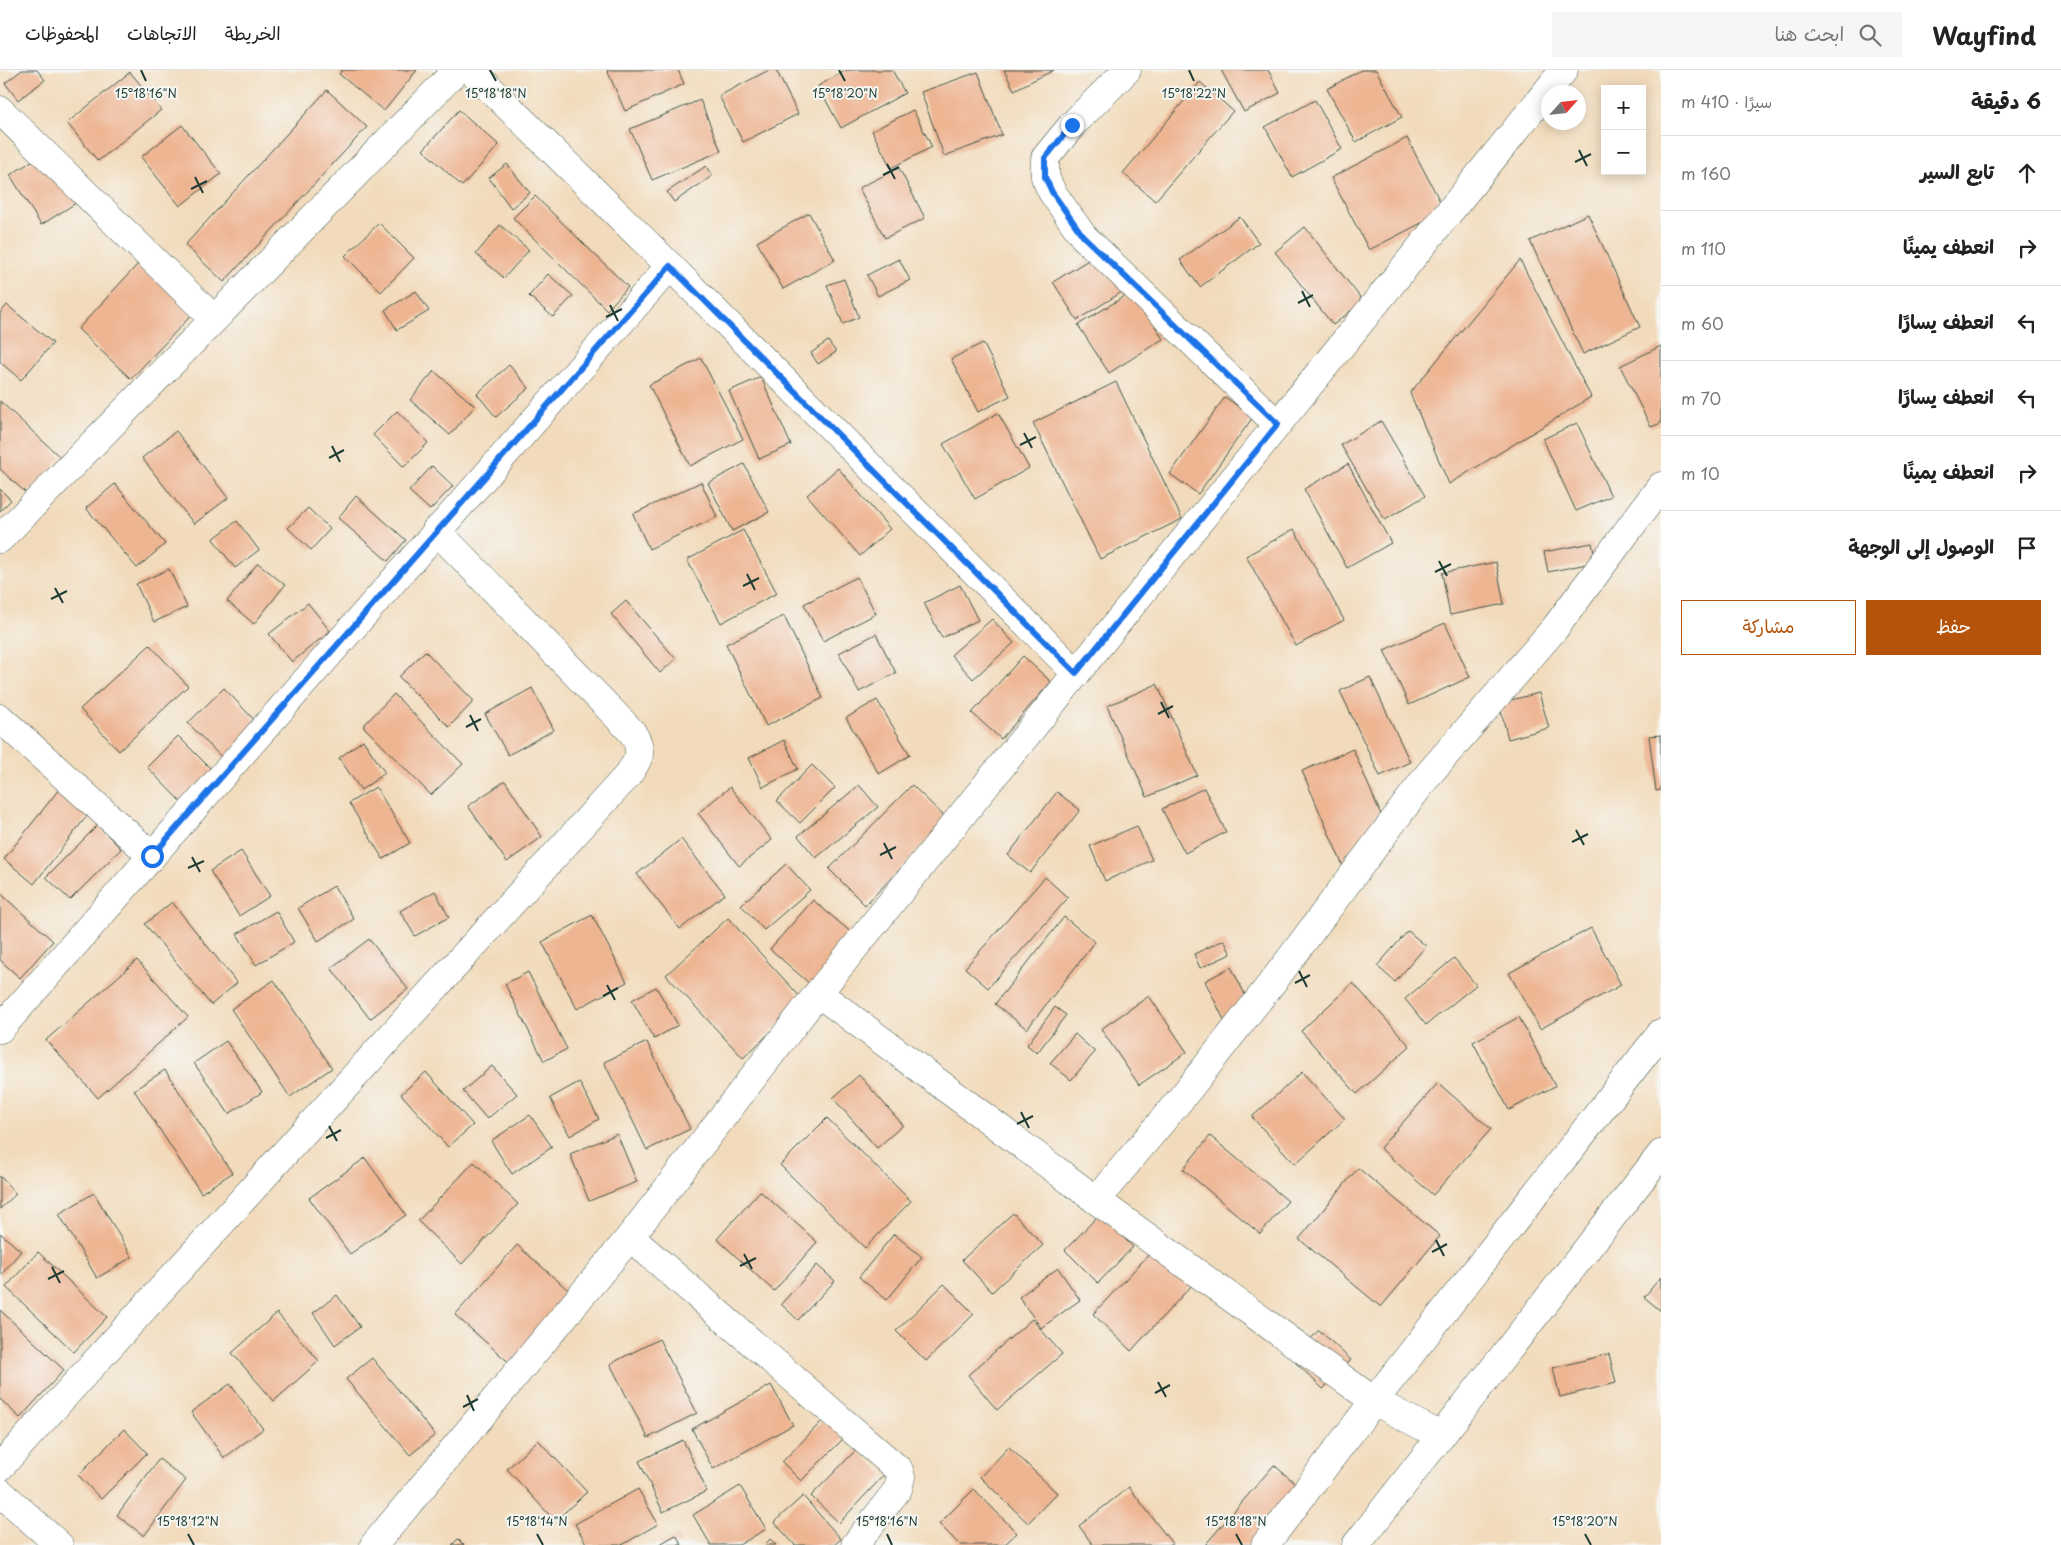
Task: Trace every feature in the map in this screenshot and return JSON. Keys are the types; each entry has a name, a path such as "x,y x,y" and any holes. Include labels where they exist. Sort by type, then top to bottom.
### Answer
{"street":[{"path":"0,539 457,70"},
{"path":"471,70 670,266 1076,673"},
{"path":"1127,70 1072,125 1045,158 1045,177 1052,192 1083,236 1278,424"},
{"path":"374,1545 630,1237 818,993 1564,70"},
{"path":"0,110 214,319"},
{"path":"0,1029 436,530 670,266"},
{"path":"1096,1200 1201,1073 1428,775 1555,628 1661,486"},
{"path":"0,1467 601,806 637,764 640,751 638,742 632,732 436,530"},
{"path":"0,718 152,856"},
{"path":"818,993 1096,1200 1374,1401 1441,1436"},
{"path":"1265,1545 1374,1401 1661,1034"},
{"path":"1356,1545 1661,1154"},
{"path":"630,1237 899,1470 901,1477 898,1489 855,1545"},
{"path":"0,1492 59,1545"}],"building":[{"path":"22,70 37,70 45,80 18,100 5,83"},
{"path":"342,70 417,70 384,111 339,74"},
{"path":"607,70 678,70 684,84 625,111"},
{"path":"769,70 776,70 798,114 743,142 719,96"},
{"path":"847,70 892,70 905,93 841,128 818,86"},
{"path":"1004,70 1054,70 1014,90"},
{"path":"1221,70 1268,70 1280,93 1244,112"},
{"path":"1361,70 1376,70 1402,117 1356,142 1327,89"},
{"path":"130,72 161,110 98,161 67,123"},
{"path":"978,72 1002,135 944,156 921,92"},
{"path":"1200,82 1233,111 1155,201 1123,173"},
{"path":"327,90 367,127 224,282 185,245"},
{"path":"700,100 721,151 652,180 630,129"},
{"path":"1315,100 1342,149 1292,177 1265,127"},
{"path":"459,110 499,145 462,186 423,150"},
{"path":"913,110 932,147 891,168 872,131"},
{"path":"182,125 221,174 180,206 141,157"},
{"path":"1407,138 1445,211 1369,250 1331,178"},
{"path":"53,148 84,198 41,225 10,175"},
{"path":"507,164 530,193 511,208 489,178"},
{"path":"706,166 712,176 674,202 667,192"},
{"path":"899,168 925,218 885,238 859,188"},
{"path":"535,196 628,287 607,310 513,218"},
{"path":"809,213 835,260 783,289 757,242"},
{"path":"1588,214 1640,327 1583,354 1530,241"},
{"path":"1240,217 1259,243 1200,287 1180,260"},
{"path":"379,223 414,258 381,292 345,256"},
{"path":"500,225 529,250 504,278 476,254"},
{"path":"1305,227 1363,301 1333,325 1275,252"},
{"path":"1106,249 1130,287 1077,320 1053,282"},
{"path":"148,253 202,304 131,379 78,329"},
{"path":"899,259 910,280 878,296 867,275"},
{"path":"1520,260 1591,397 1449,484 1410,393"},
{"path":"548,274 573,296 553,317 529,296"},
{"path":"844,279 859,317 843,324 827,285"},
{"path":"416,291 429,311 397,330 385,310"},
{"path":"1133,291 1163,339 1109,373 1078,325"},
{"path":"7,305 53,343 21,380 0,362 0,313"},
{"path":"828,341 836,352 818,364 811,353"},
{"path":"983,343 1010,396 978,412 951,359"},
{"path":"1661,346 1661,423 1651,427 1620,366"},
{"path":"701,358 743,439 690,466 649,385"},
{"path":"509,365 529,388 496,417 477,394"},
{"path":"434,371 475,406 450,435 410,400"},
{"path":"761,377 791,445 759,459 729,391"},
{"path":"1116,382 1182,519 1100,559 1033,423"},
{"path":"1225,397 1253,417 1198,494 1170,474"},
{"path":"0,401 61,458 27,494 0,469"},
{"path":"397,411 428,443 404,467 373,435"},
{"path":"998,413 1029,468 975,499 943,444"},
{"path":"1381,421 1425,496 1385,520 1341,445"},
{"path":"1577,423 1611,496 1576,511 1543,439"},
{"path":"176,431 228,498 194,524 142,458"},
{"path":"744,464 769,512 732,531 708,483"},
{"path":"1348,464 1391,543 1347,568 1304,489"},
{"path":"432,466 453,486 430,510 409,491"},
{"path":"838,468 890,529 860,556 807,495"},
{"path":"701,482 717,517 649,549 633,514"},
{"path":"115,484 165,544 137,568 86,508"},
{"path":"0,489 11,500 0,511"},
{"path":"356,496 406,540 388,561 338,518"},
{"path":"308,508 330,529 311,550 288,528"},
{"path":"237,521 259,550 235,568 213,539"},
{"path":"1294,529 1344,620 1296,646 1246,556"},
{"path":"743,530 777,593 721,623 687,560"},
{"path":"1592,543 1596,562 1548,572 1544,552"},
{"path":"1496,562 1504,604 1450,615 1442,573"},
{"path":"258,563 285,585 254,624 227,601"},
{"path":"169,569 187,607 154,622 136,584"},
{"path":"857,577 876,614 823,641 804,604"},
{"path":"960,585 978,620 942,638 924,603"},
{"path":"626,601 676,659 660,673 611,614"},
{"path":"308,603 330,631 292,662 269,634"},
{"path":"784,616 823,698 766,726 726,644"},
{"path":"992,619 1014,643 973,679 951,655"},
{"path":"1445,623 1470,677 1409,705 1384,650"},
{"path":"876,634 896,673 859,692 839,653"},
{"path":"150,645 188,686 119,751 80,709"},
{"path":"425,651 474,701 449,727 399,677"},
{"path":"1023,656 1051,682 1001,739 972,713"},
{"path":"1370,677 1410,762 1380,776 1340,691"},
{"path":"1157,684 1197,775 1147,797 1107,706"},
{"path":"224,688 259,725 224,760 188,723"},
{"path":"532,688 554,730 508,755 485,714"},
{"path":"1539,693 1549,728 1508,739 1499,703"},
{"path":"394,694 463,764 431,795 363,726"},
{"path":"877,700 910,755 879,774 846,718"},
{"path":"1661,735 1661,790 1656,791 1649,736"},
{"path":"178,736 214,772 182,803 147,767"},
{"path":"363,740 385,773 361,790 339,758"},
{"path":"784,740 798,769 763,787 749,758"},
{"path":"1353,749 1394,845 1343,866 1302,771"},
{"path":"812,765 835,788 800,823 777,801"},
{"path":"505,781 542,837 507,862 468,806"},
{"path":"859,785 878,807 816,858 798,836"},
{"path":"912,785 948,820 865,905 829,869"},
{"path":"376,787 410,843 383,859 349,803"},
{"path":"730,787 772,840 739,866 698,813"},
{"path":"60,788 90,812 34,884 4,859"},
{"path":"1204,788 1226,832 1185,853 1162,809"},
{"path":"1057,792 1080,810 1030,873 1008,855"},
{"path":"98,825 121,849 70,900 46,877"},
{"path":"1137,826 1152,860 1105,881 1090,846"},
{"path":"681,839 725,894 680,929 637,874"},
{"path":"241,851 270,896 239,916 210,871"},
{"path":"786,864 810,890 764,930 741,905"},
{"path":"1045,877 1068,898 988,988 965,968"},
{"path":"334,886 354,919 318,941 298,908"},
{"path":"435,891 449,917 415,936 400,911"},
{"path":"0,893 53,941 20,978 0,960"},
{"path":"813,900 854,935 811,985 770,949"},
{"path":"172,902 237,983 211,1005 145,924"},
{"path":"276,911 294,942 256,965 237,934"},
{"path":"592,915 627,982 577,1009 542,942"},
{"path":"1064,917 1095,942 1027,1029 995,1004"},
{"path":"728,918 804,1001 743,1058 666,975"},
{"path":"1591,928 1621,985 1540,1029 1509,973"},
{"path":"1408,931 1426,946 1395,982 1377,966"},
{"path":"369,939 408,989 370,1019 331,968"},
{"path":"1224,940 1231,954 1200,968 1194,954"},
{"path":"1454,958 1476,985 1426,1025 1405,999"},
{"path":"137,960 188,1017 98,1098 46,1040"},
{"path":"1231,967 1253,1010 1226,1024 1205,981"},
{"path":"528,972 567,1049 544,1061 505,984"},
{"path":"274,980 332,1068 290,1097 231,1009"},
{"path":"1353,983 1410,1046 1357,1094 1301,1031"},
{"path":"656,987 678,1025 654,1039 632,1000"},
{"path":"1149,996 1187,1052 1139,1085 1101,1029"},
{"path":"1055,1007 1066,1015 1037,1053 1027,1045"},
{"path":"1519,1017 1555,1086 1509,1110 1473,1042"},
{"path":"1075,1034 1095,1052 1071,1080 1050,1063"},
{"path":"226,1041 262,1092 229,1114 194,1063"},
{"path":"647,1042 690,1129 647,1150 604,1062"},
{"path":"492,1066 517,1094 487,1119 463,1091"},
{"path":"165,1070 232,1173 201,1193 134,1090"},
{"path":"426,1072 473,1125 448,1147 401,1094"},
{"path":"1302,1072 1345,1119 1295,1164 1252,1117"},
{"path":"859,1075 903,1125 877,1148 833,1098"},
{"path":"579,1082 599,1119 570,1136 550,1098"},
{"path":"1438,1083 1491,1129 1433,1195 1380,1148"},
{"path":"530,1115 552,1147 512,1174 491,1141"},
{"path":"827,1118 911,1201 865,1248 780,1165"},
{"path":"617,1134 637,1182 589,1201 570,1154"},
{"path":"1210,1136 1288,1201 1260,1234 1183,1169"},
{"path":"365,1158 406,1215 350,1254 309,1198"},
{"path":"474,1162 518,1204 462,1264 418,1221"},
{"path":"1358,1168 1440,1236 1381,1307 1299,1239"},
{"path":"0,1176 16,1194 0,1209"},
{"path":"760,1191 817,1242 774,1291 717,1239"},
{"path":"94,1193 132,1257 97,1278 59,1214"},
{"path":"1013,1213 1043,1245 992,1292 962,1260"},
{"path":"1100,1214 1133,1247 1098,1283 1065,1250"},
{"path":"0,1233 21,1251 0,1276"},
{"path":"894,1234 922,1257 887,1300 859,1277"},
{"path":"517,1245 575,1296 514,1367 455,1315"},
{"path":"1155,1248 1193,1284 1131,1351 1093,1314"},
{"path":"38,1252 107,1317 74,1352 6,1287"},
{"path":"817,1265 835,1281 798,1320 781,1304"},
{"path":"1058,1268 1080,1300 1041,1328 1019,1297"},
{"path":"1661,1277 1661,1311 1644,1297"},
{"path":"944,1284 974,1314 926,1361 896,1331"},
{"path":"337,1295 360,1327 335,1345 313,1313"},
{"path":"0,1310 64,1370 20,1418 0,1399"},
{"path":"277,1313 319,1361 274,1401 232,1353"},
{"path":"1032,1319 1062,1354 997,1410 968,1375"},
{"path":"1319,1330 1351,1360 1323,1389 1292,1359"},
{"path":"659,1339 697,1413 648,1438 610,1364"},
{"path":"1609,1354 1616,1383 1560,1397 1553,1368"},
{"path":"372,1358 435,1435 410,1455 346,1379"},
{"path":"230,1384 263,1429 224,1458 191,1412"},
{"path":"771,1385 793,1425 713,1469 692,1429"},
{"path":"825,1418 844,1438 801,1481 782,1462"},
{"path":"124,1429 147,1453 101,1499 78,1475"},
{"path":"538,1440 587,1492 555,1521 507,1469"},
{"path":"683,1440 707,1491 663,1512 639,1461"},
{"path":"1009,1447 1057,1493 1028,1523 980,1477"},
{"path":"857,1449 884,1475 839,1523 811,1496"},
{"path":"159,1459 186,1480 144,1536 117,1515"},
{"path":"1274,1465 1302,1489 1254,1545 1205,1545"},
{"path":"740,1486 766,1529 739,1545 711,1545 693,1515"},
{"path":"1129,1487 1173,1545 1093,1545 1079,1526"},
{"path":"638,1489 658,1524 622,1545 587,1545 575,1524"},
{"path":"974,1489 1017,1533 1004,1545 960,1545 939,1524"},
{"path":"803,1496 841,1539 834,1545 795,1545 774,1522"},
{"path":"676,1535 682,1545 658,1545"},
{"path":"458,1539 464,1545 452,1545"},
{"path":"770,1539 776,1545 765,1545"}],"route":[{"path":"152,856 436,530 670,266 1076,673 1278,424 1083,236 1052,192 1045,177 1045,158 1072,125"}]}
